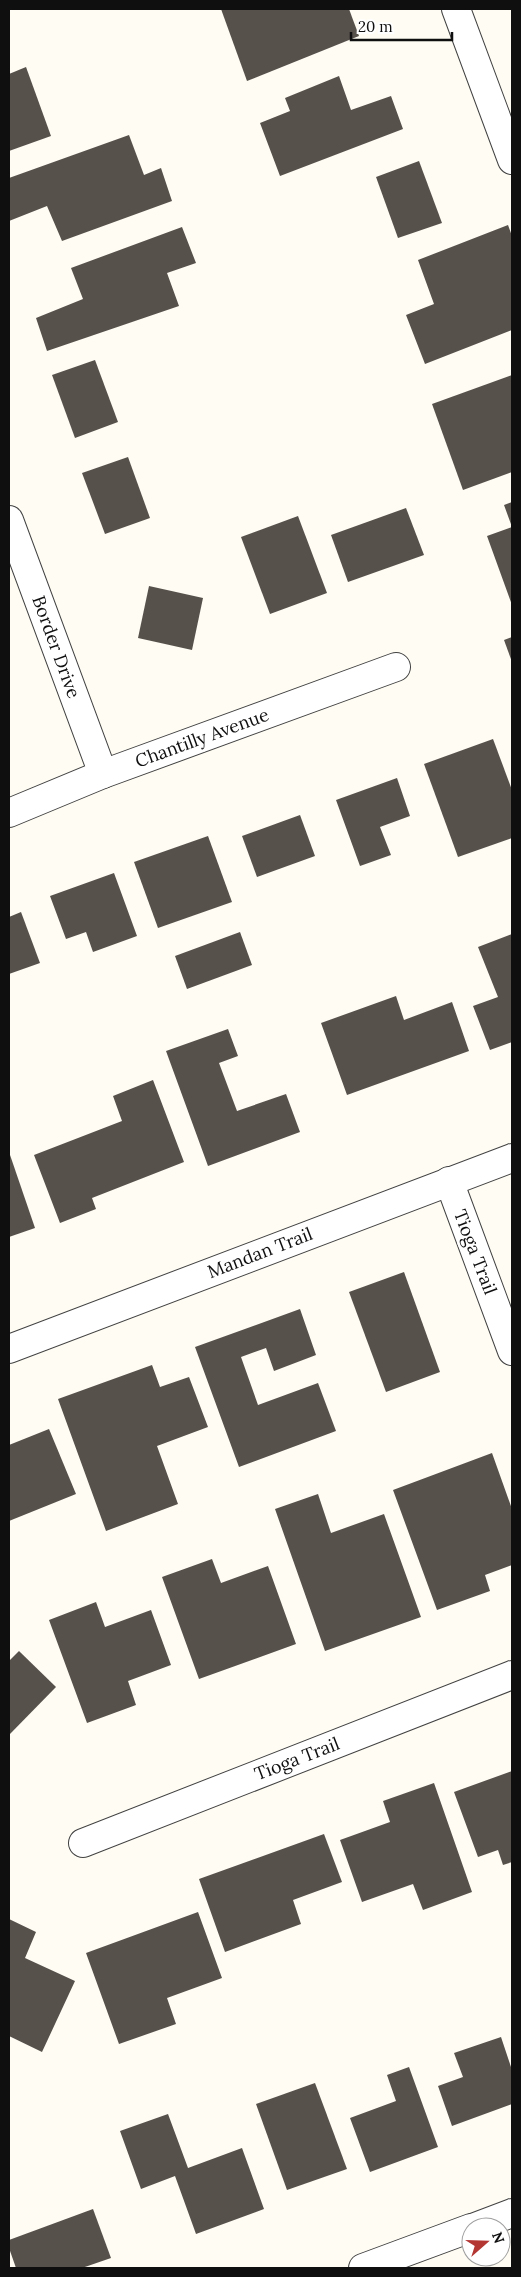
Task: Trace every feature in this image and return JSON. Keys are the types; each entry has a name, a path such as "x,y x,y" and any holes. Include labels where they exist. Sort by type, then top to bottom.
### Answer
{"street":[{"path":"456,9 512,160"},
{"name":"Border Drive","path":"9,520 103,774"},
{"name":"Chantilly Avenue","path":"9,812 103,774 396,667"},
{"name":"Mandan Trail","path":"9,1349 512,1158"},
{"name":"Tioga Trail","path":"449,1181 512,1351"},
{"name":"Tioga Trail","path":"83,1843 512,1675"},
{"path":"363,2268 461,2232"}],"building":[{"path":"221,9 349,9 359,36 247,81"},
{"path":"26,67 51,136 9,151 9,74"},
{"path":"339,76 351,110 391,96 403,129 280,176 260,123 290,111 285,98"},
{"path":"129,135 144,175 161,168 172,201 62,241 47,206 9,221 9,178"},
{"path":"419,161 442,223 398,238 376,177"},
{"path":"508,225 512,236 512,330 425,364 406,315 434,304 418,260"},
{"path":"182,227 196,263 167,273 179,306 47,351 36,318 83,299 71,268"},
{"path":"95,360 118,422 75,438 52,375"},
{"path":"512,375 512,472 463,490 432,404"},
{"path":"128,457 150,518 105,534 82,473"},
{"path":"512,502 512,527 504,505"},
{"path":"406,508 424,555 348,582 331,535"},
{"path":"298,516 327,593 270,614 241,537"},
{"path":"512,527 512,605 487,536"},
{"path":"149,586 203,598 192,650 138,638"},
{"path":"512,637 512,662 504,640"},
{"path":"493,739 512,790 512,838 458,857 424,764"},
{"path":"397,778 410,816 380,827 391,855 360,866 336,800"},
{"path":"300,815 315,856 257,877 242,836"},
{"path":"208,836 232,902 158,928 134,862"},
{"path":"114,873 137,936 93,952 86,932 66,939 50,896"},
{"path":"21,912 40,963 9,974 9,917"},
{"path":"240,932 252,965 187,989 175,956"},
{"path":"512,934 512,1042 490,1050 473,1006 498,997 478,947"},
{"path":"396,996 404,1020 452,1002 469,1051 347,1095 321,1023"},
{"path":"228,1029 238,1056 219,1063 237,1111 286,1094 300,1132 208,1166 166,1051"},
{"path":"153,1080 184,1162 92,1198 96,1209 60,1223 34,1155 122,1121 113,1096"},
{"path":"9,1152 35,1228 9,1237"},
{"path":"404,1272 440,1372 386,1392 349,1292"},
{"path":"300,1309 316,1355 274,1371 266,1348 241,1357 258,1405 318,1383 336,1431 239,1467 195,1347"},
{"path":"152,1365 160,1387 189,1377 208,1427 157,1446 178,1504 106,1531 58,1399"},
{"path":"49,1429 76,1494 9,1521 9,1445"},
{"path":"492,1453 512,1509 512,1565 485,1575 490,1591 437,1610 393,1490"},
{"path":"318,1494 331,1533 384,1514 421,1617 325,1651 275,1509"},
{"path":"212,1559 221,1583 268,1566 296,1644 199,1679 162,1577"},
{"path":"96,1602 105,1627 151,1610 171,1665 128,1681 136,1705 87,1723 49,1620"},
{"path":"19,1651 56,1687 9,1735 9,1661"},
{"path":"512,1771 512,1862 503,1865 498,1850 478,1857 454,1792"},
{"path":"434,1783 472,1892 423,1910 413,1884 362,1902 340,1840 390,1822 383,1801"},
{"path":"324,1834 342,1882 293,1900 301,1924 225,1952 199,1879"},
{"path":"198,1912 222,1978 167,1998 176,2024 119,2044 86,1953"},
{"path":"9,1919 36,1932 25,1958 75,1981 42,2052 9,2036"},
{"path":"501,2037 512,2070 512,2104 452,2126 438,2086 463,2077 454,2053"},
{"path":"409,2067 438,2147 370,2172 350,2118 396,2101 387,2075"},
{"path":"315,2083 347,2169 287,2190 256,2104"},
{"path":"168,2114 188,2168 242,2148 264,2209 196,2234 175,2176 141,2189 120,2131"},
{"path":"93,2209 111,2258 82,2268 16,2268 9,2248 9,2240"}]}
